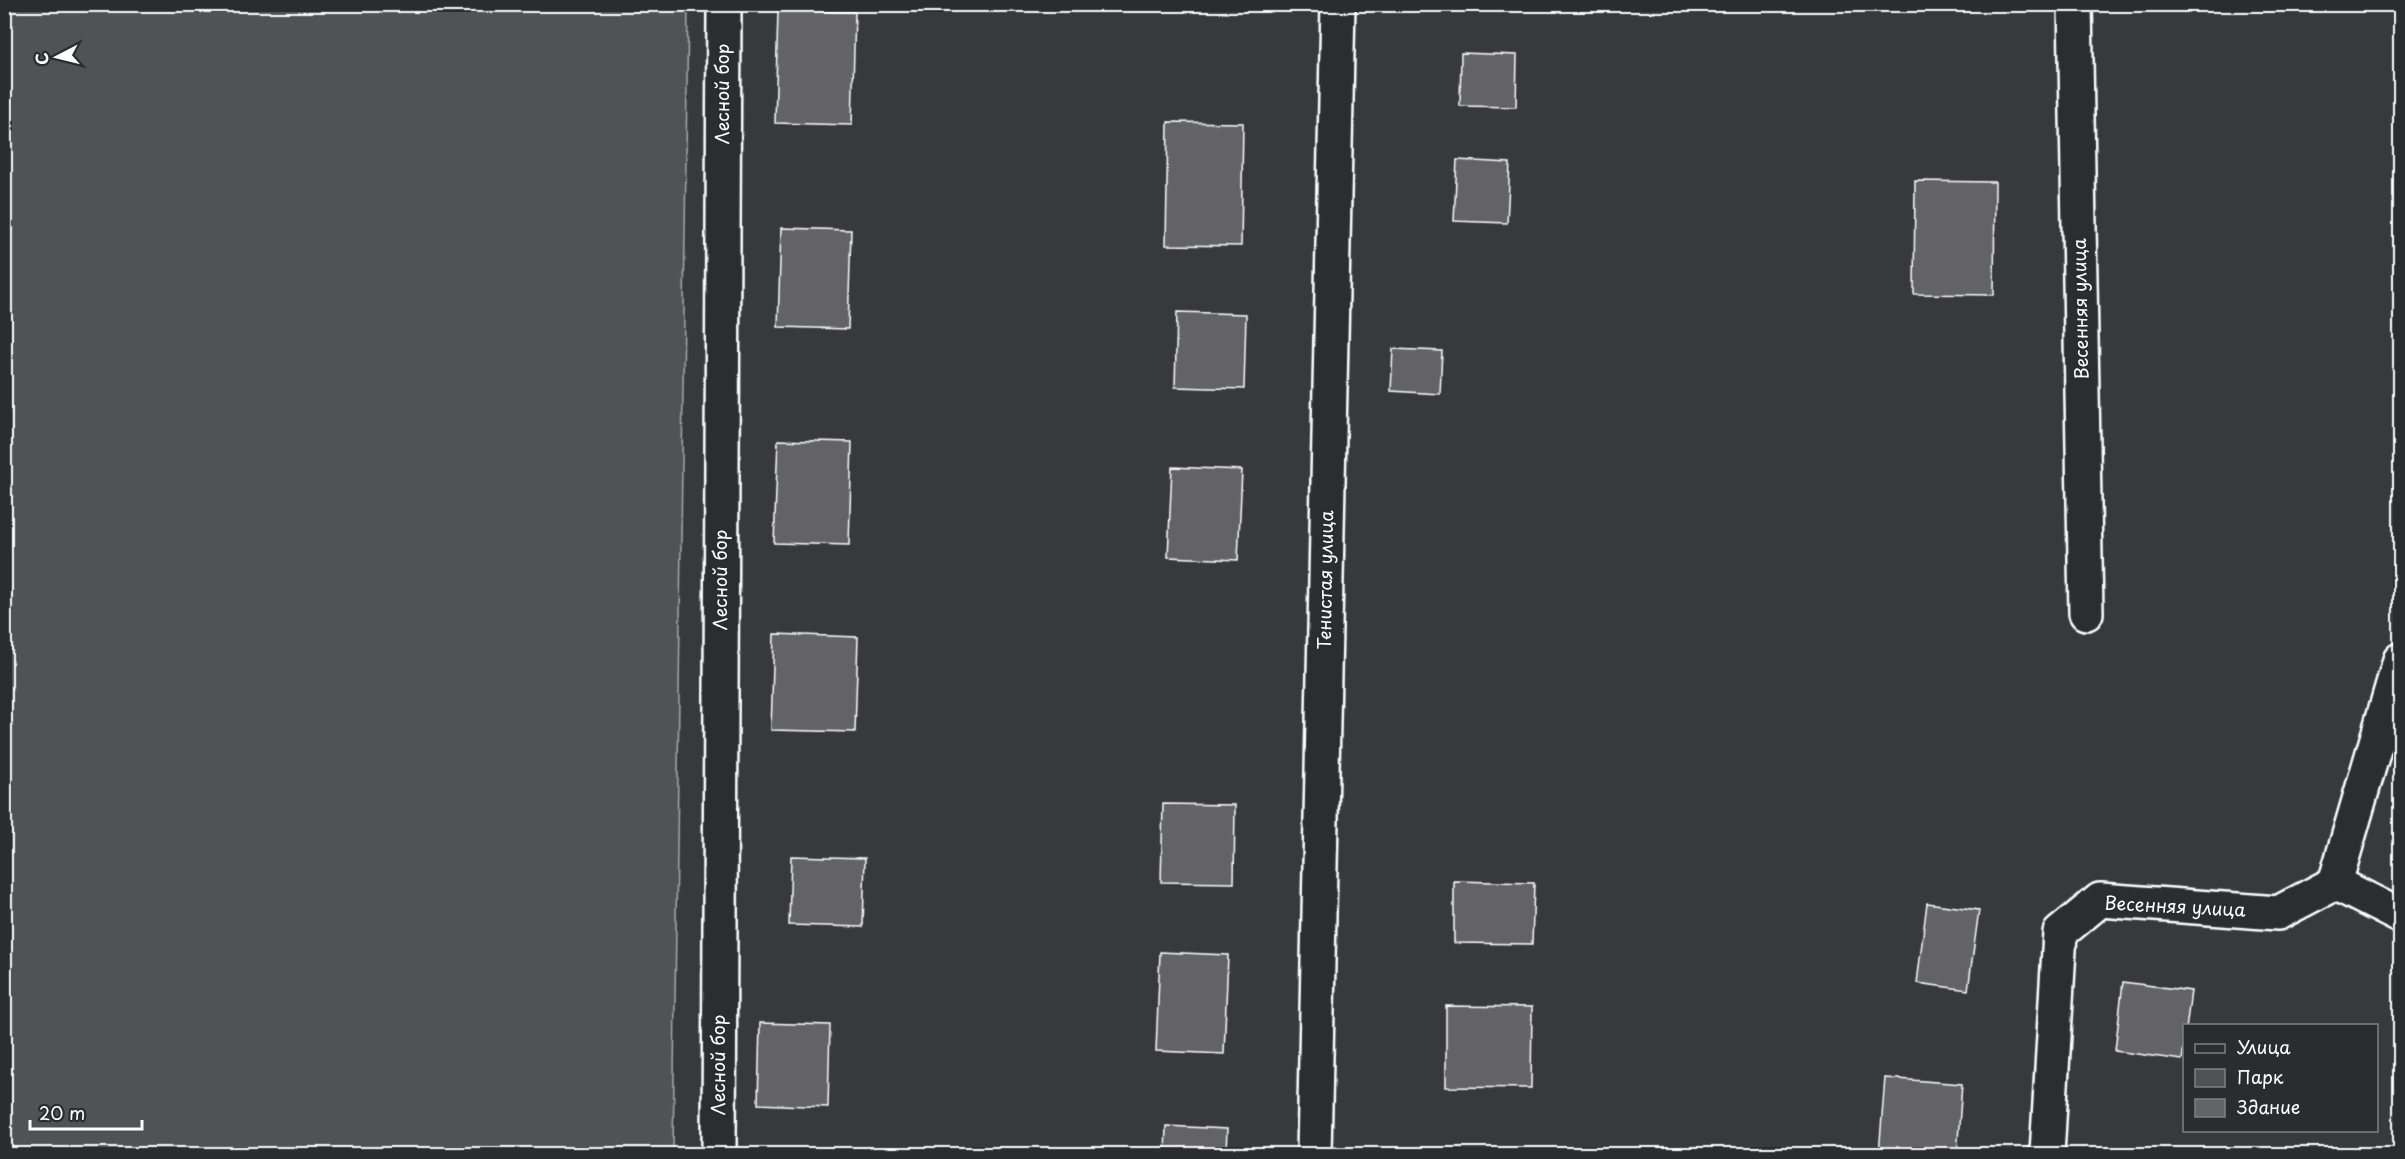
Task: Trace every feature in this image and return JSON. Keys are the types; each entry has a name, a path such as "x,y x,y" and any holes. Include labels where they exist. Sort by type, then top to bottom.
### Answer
{"street":[{"name":"Лесной бор","path":"719,1155 724,4"},
{"name":"Тенистая улица","path":"1314,1155 1338,4"},
{"name":"Весенняя улица","path":"2075,4 2086,613"},
{"path":"2400,660 2335,883 2400,916"},
{"name":"Весенняя улица","path":"2047,1155 2061,933 2100,900 2278,913 2335,883"}],"green space":[{"path":"5,4 688,5 673,1154 5,1154"}],"building":[{"path":"778,10 855,12 852,125 775,123"},
{"path":"1461,53 1517,55 1516,107 1460,106"},
{"path":"1168,122 1243,123 1241,246 1166,245"},
{"path":"1457,160 1510,163 1507,223 1454,221"},
{"path":"1915,181 1995,182 1994,295 1914,294"},
{"path":"781,228 851,230 848,329 778,327"},
{"path":"1177,312 1246,314 1244,389 1175,387"},
{"path":"1393,349 1442,351 1440,394 1391,391"},
{"path":"778,440 852,442 849,545 774,543"},
{"path":"1172,467 1242,470 1238,560 1168,557"},
{"path":"774,634 858,637 855,732 771,730"},
{"path":"1163,804 1235,805 1234,883 1161,882"},
{"path":"791,856 865,858 863,927 789,925"},
{"path":"1454,881 1534,883 1532,944 1454,943"},
{"path":"1927,903 1979,910 1968,990 1917,983"},
{"path":"1160,952 1228,955 1224,1054 1156,1051"},
{"path":"2123,982 2191,991 2187,1024 2183,1024 2182,1060 2115,1051"},
{"path":"1446,1006 1532,1007 1531,1088 1446,1087"},
{"path":"760,1023 830,1025 828,1107 758,1104"},
{"path":"1885,1078 1962,1084 1957,1154 1879,1154"},
{"path":"1166,1126 1227,1129 1226,1154 1165,1154"}]}
